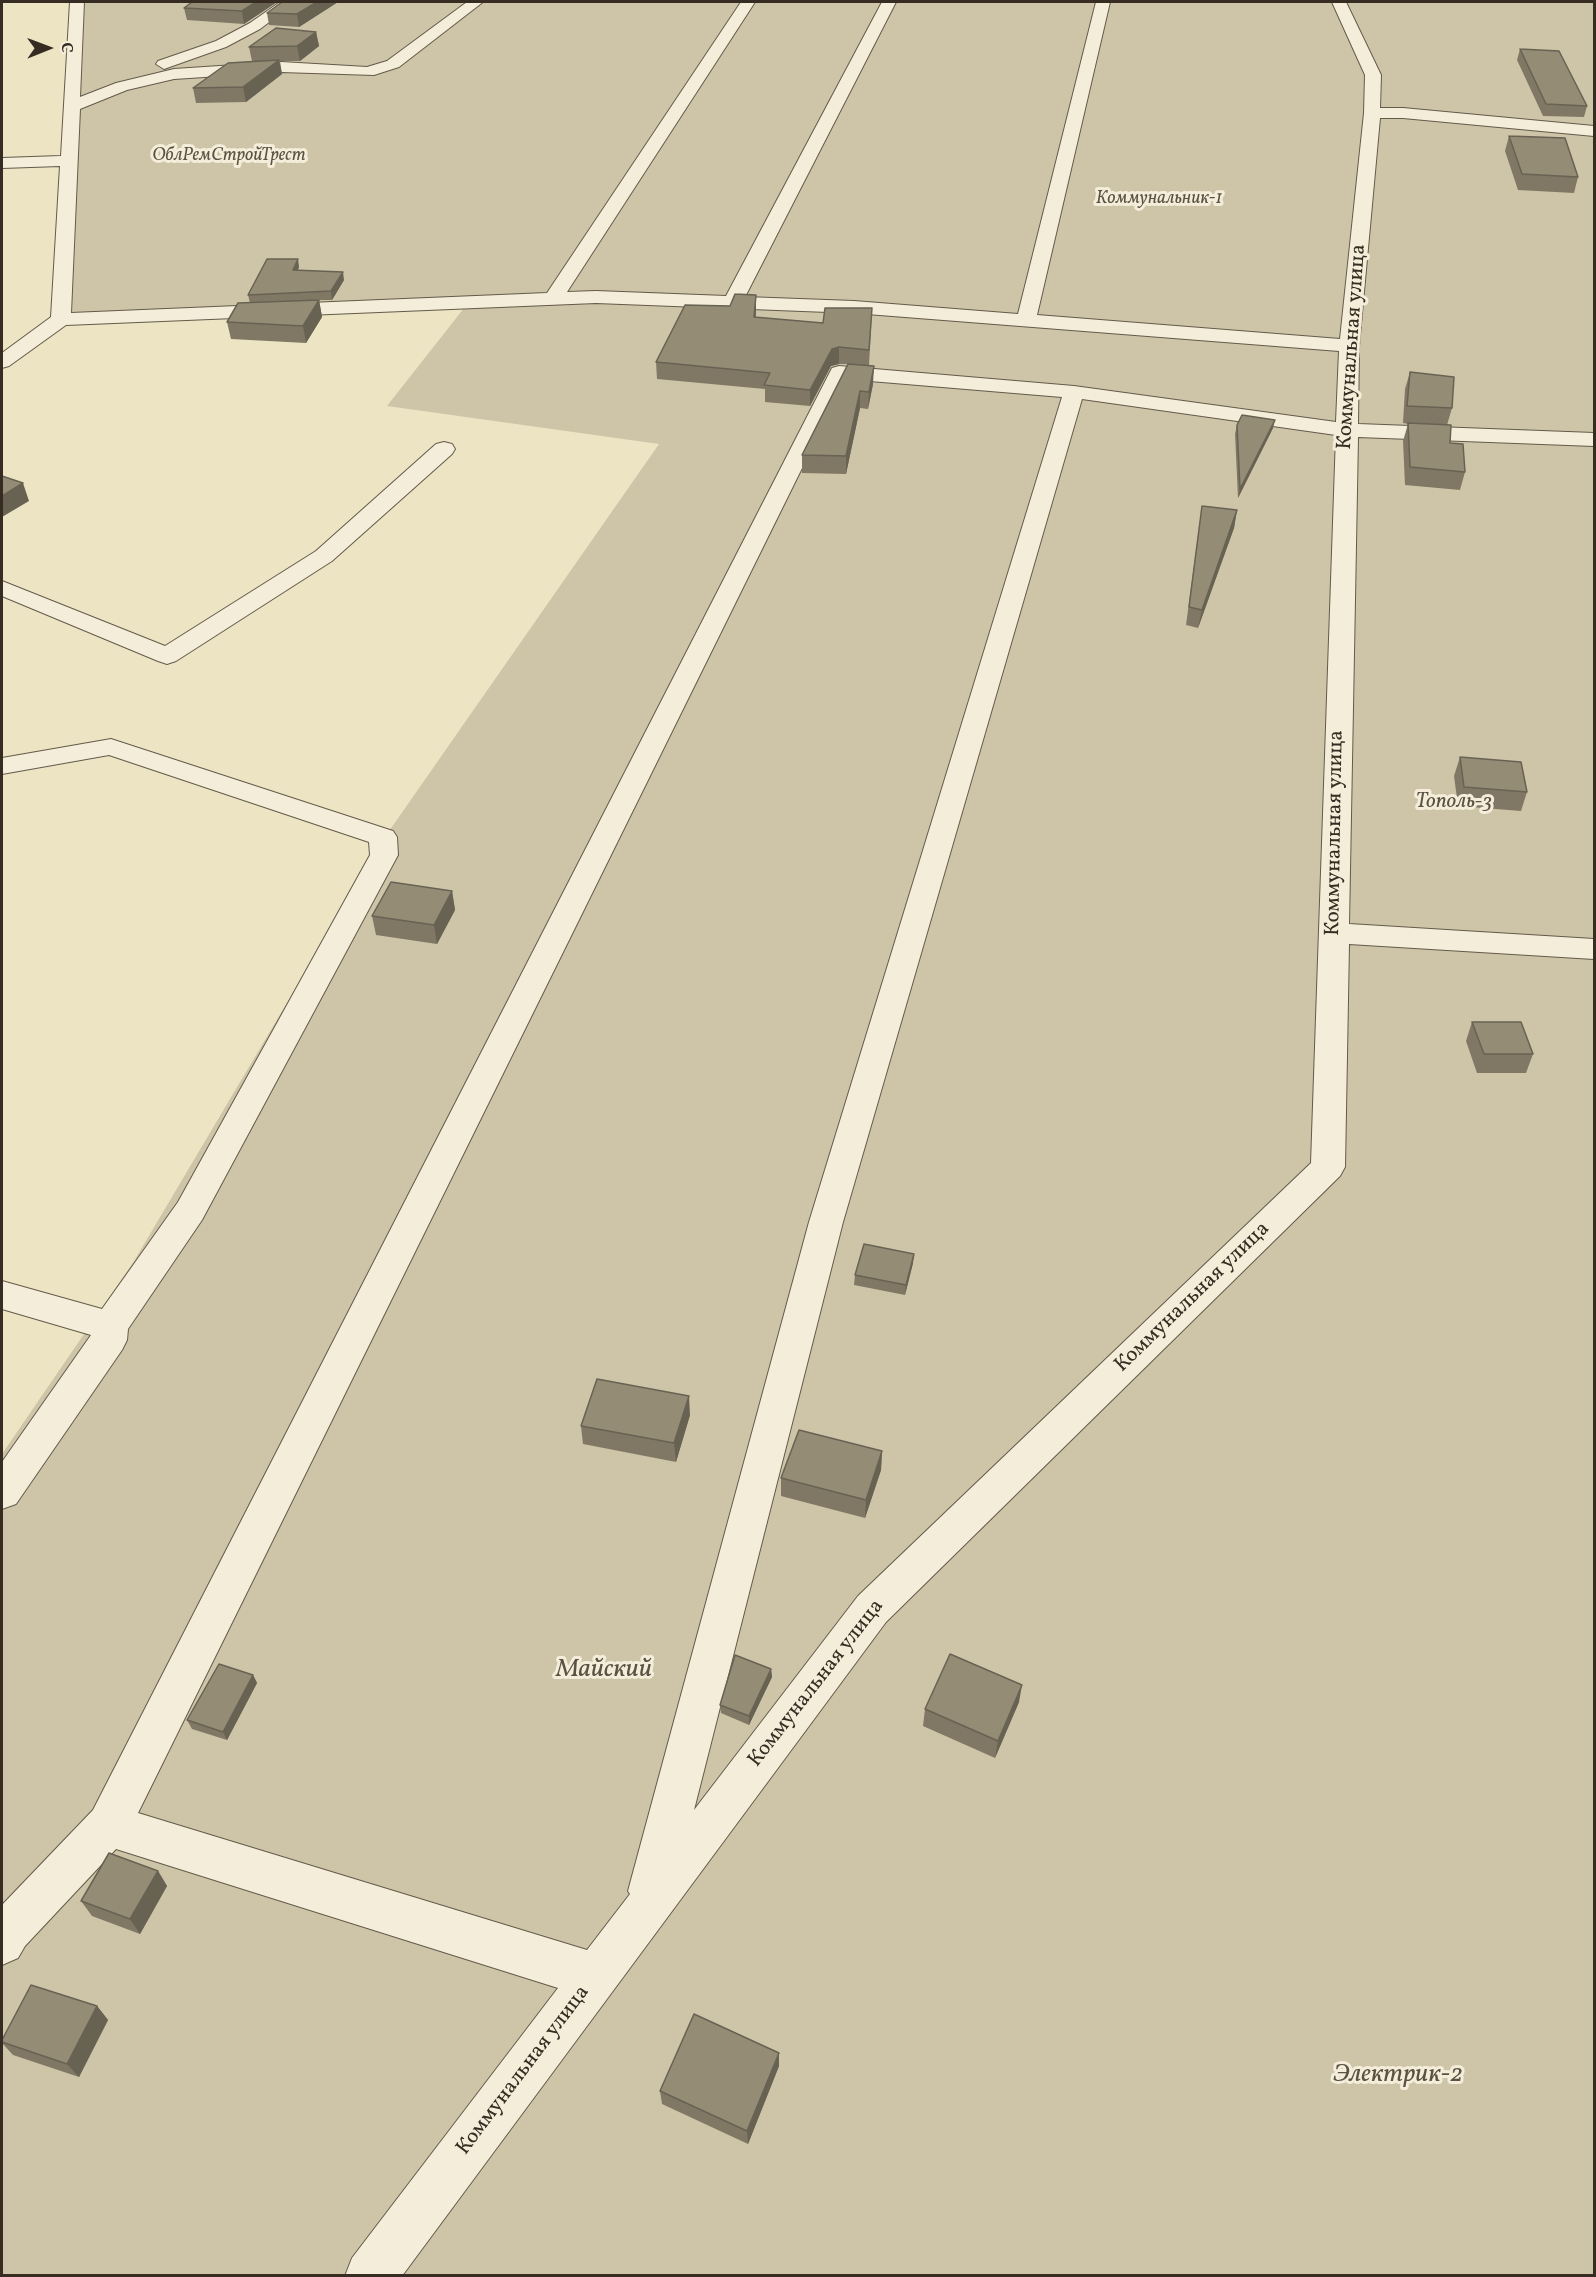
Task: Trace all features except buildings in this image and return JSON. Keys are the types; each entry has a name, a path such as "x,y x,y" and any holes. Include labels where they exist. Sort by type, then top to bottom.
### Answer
{"lane":[{"path":"61,319 77,2"},
{"path":"72,106 122,86 174,59 221,44 255,26 289,2"},
{"path":"122,86 174,74 281,67 368,72 393,64 476,2"},
{"path":"554,298 748,2"},
{"path":"733,302 890,2"},
{"path":"1026,320 1103,2"},
{"name":"Коммунальная улица","path":"370,2276 872,1609 1328,1167 1349,346 1372,113 1373,75 1339,2"},
{"path":"1372,113 1403,113 1594,131"},
{"path":"2,163 69,161"},
{"path":"2,362 61,319 596,297 854,307 1349,346"},
{"path":"2,1942 9,1930 109,1825 839,372 1074,392 1347,430 1594,440"},
{"path":"647,1908 826,1222 1074,392"},
{"path":"2,588 166,656 324,556 444,449"},
{"path":"2,766 111,747 383,837 384,855 190,1211 110,1326 109,1340 2,1492"},
{"path":"1334,933 1594,949"},
{"path":"2,1295 110,1326"},
{"path":"109,1825 595,1976"}],"green space":[{"name":"Майский","path":"77,2 1594,2 1594,2275 2,2276 2,1454 134,1261 387,834 659,444 387,406 472,298 61,319"}],"park label":[{"name":"ОблРемСтройТрест","path":"229,157"},
{"name":"Коммунальник-1","path":"1159,200"},
{"name":"Тополь-3","path":"1454,803"},
{"name":"Электрик-2","path":"1398,2076"}]}
